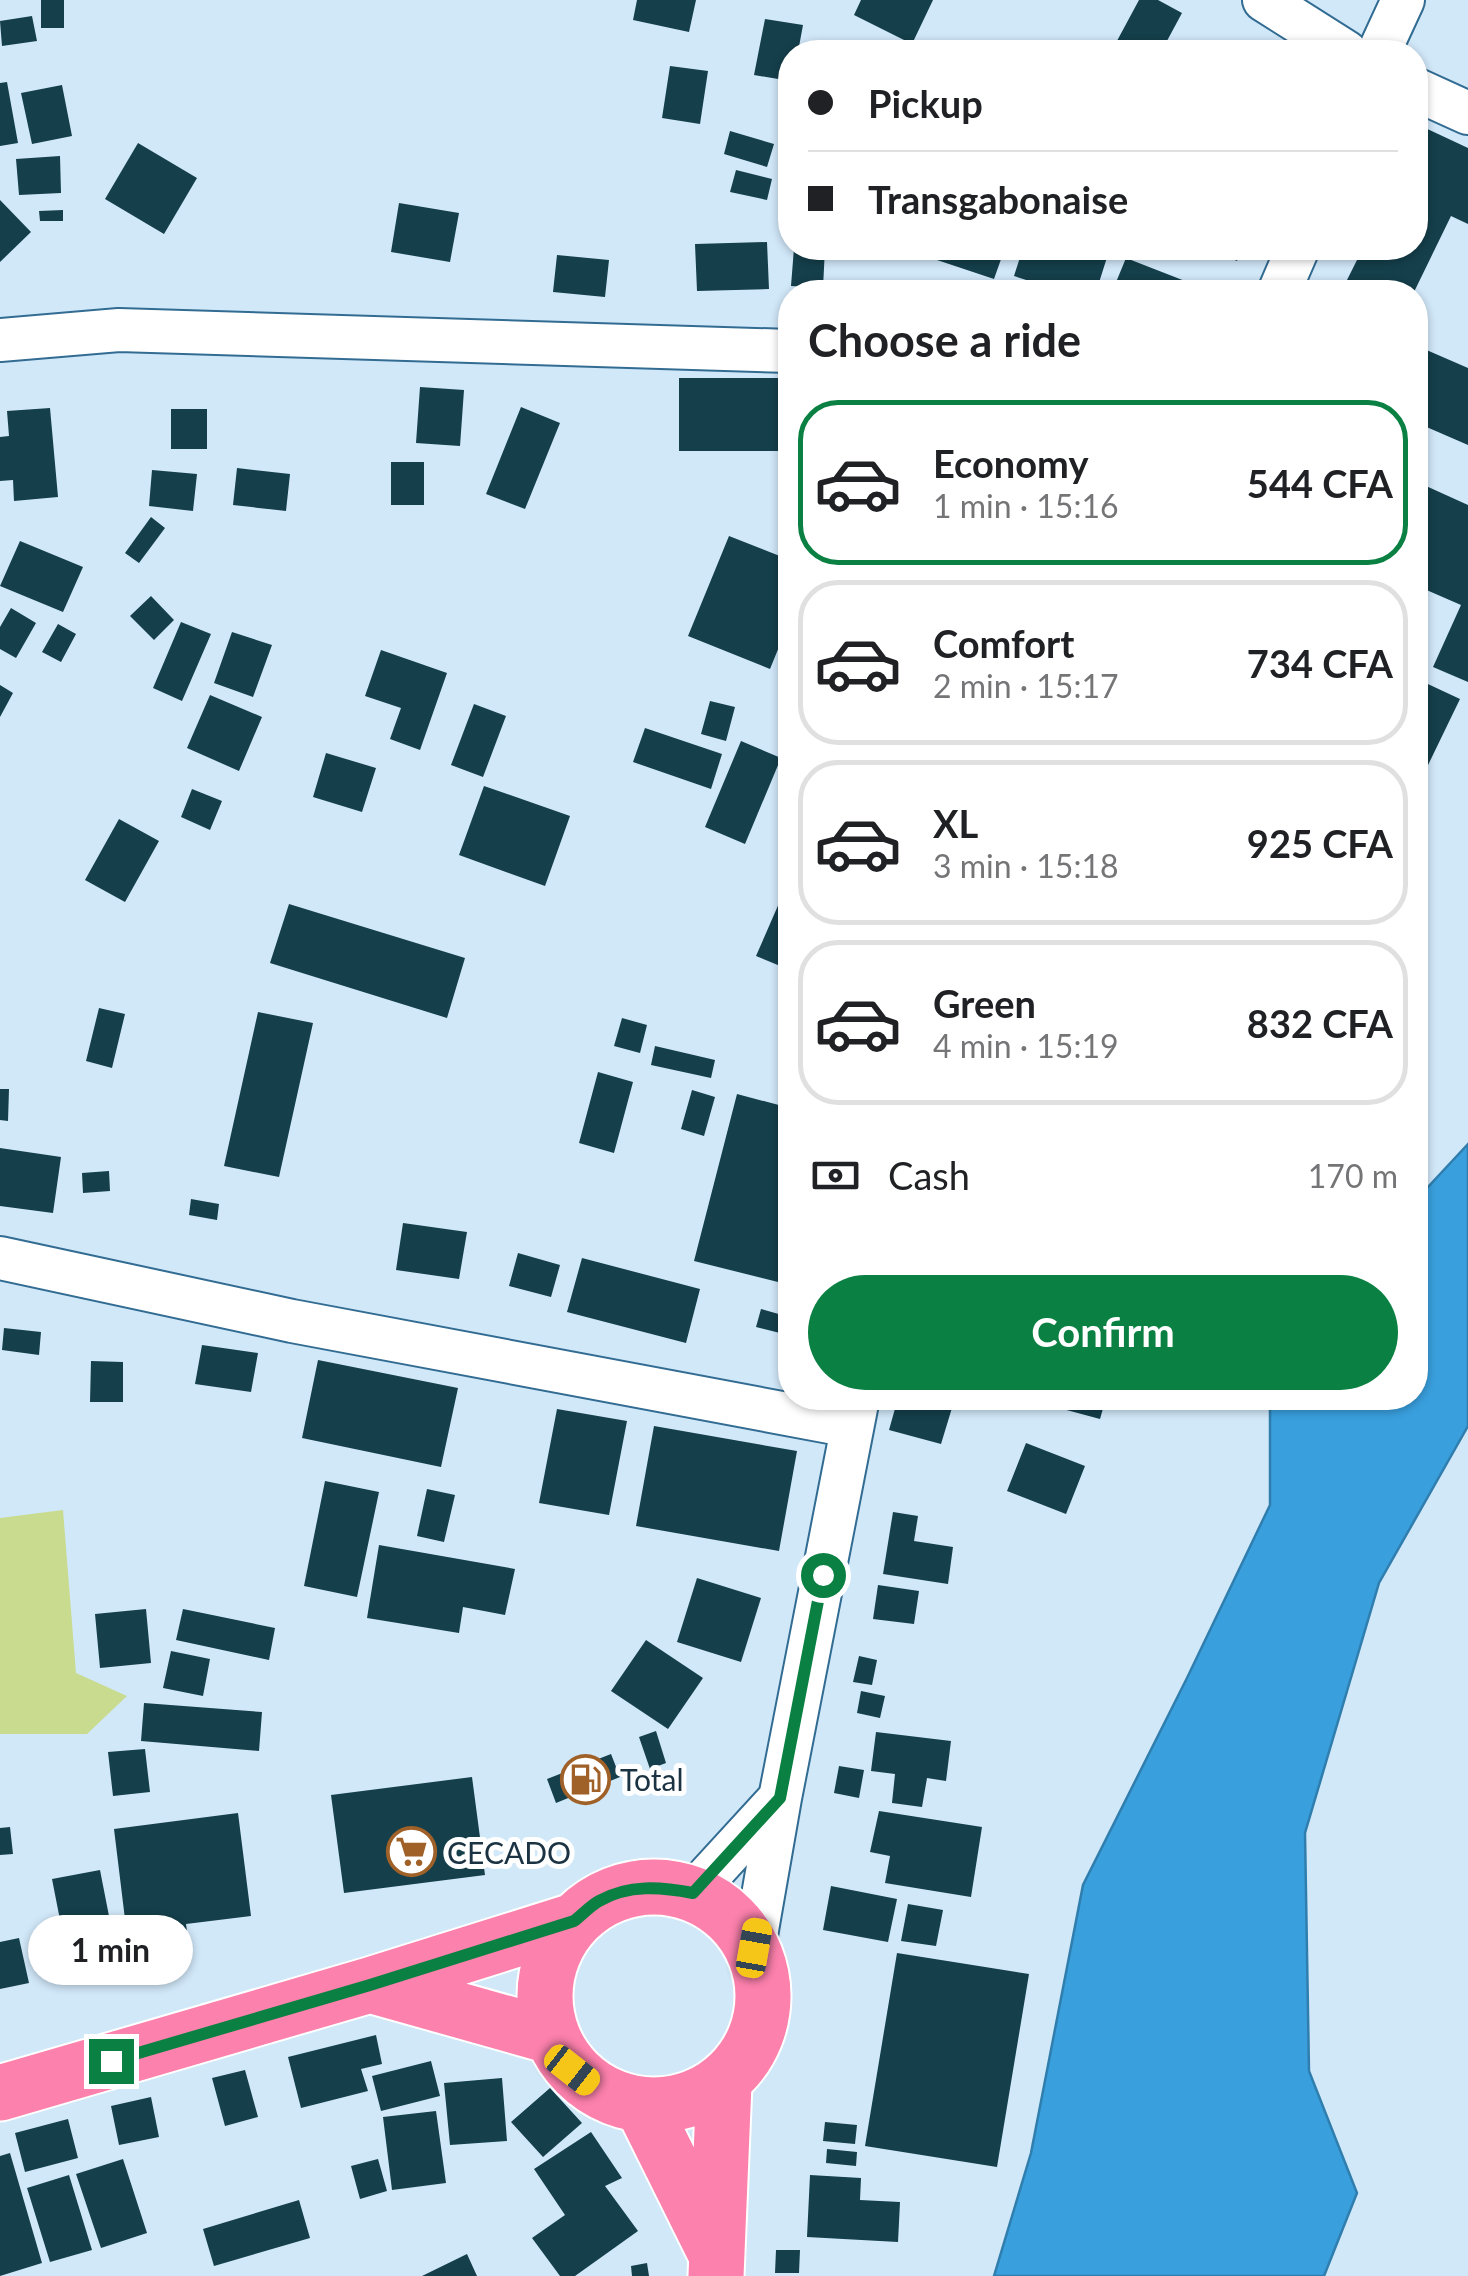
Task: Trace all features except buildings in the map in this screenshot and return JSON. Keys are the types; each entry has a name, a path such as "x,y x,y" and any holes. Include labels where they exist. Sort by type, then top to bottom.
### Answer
{"highway":[{"path":"0,2093 370,1985 574,1921 600,1901 630,1890 662,1887 693,1893 728,1914 754,1948 765,1996 754,2044 724,2082 685,2102 642,2105 604,2094 572,2070 552,2036 544,1996 552,1956 574,1921"},
{"path":"370,1985 552,2036"},
{"path":"715,2264 724,2082"},
{"path":"642,2105 715,2264"}],"street":[{"path":"1264,0 1327,40"},
{"path":"1384,40 1402,0"},
{"path":"1428,95 1468,113"},
{"path":"0,340 118,330 778,351"},
{"path":"0,1258 292,1321 778,1400"},
{"path":"754,1948 854,1412"},
{"path":"693,1893 780,1798"}],"green space":[{"path":"63,1510 76,1673 127,1696 87,1734 0,1734 0,1518"}],"water":[{"path":"1468,1144 1468,1426 1379,1583 1305,1833 1309,2071 1357,2193 1324,2276 994,2276 1031,2153 1083,1885 1270,1505 1270,1410 1428,1410 1428,1187"}],"place":[{"name":"Total","path":"585,1779"},
{"name":"CECADO","path":"412,1852"}],"route":[{"path":"111,2061 574,1921 600,1901 630,1890 662,1887 693,1893 780,1798 823,1575"}]}
